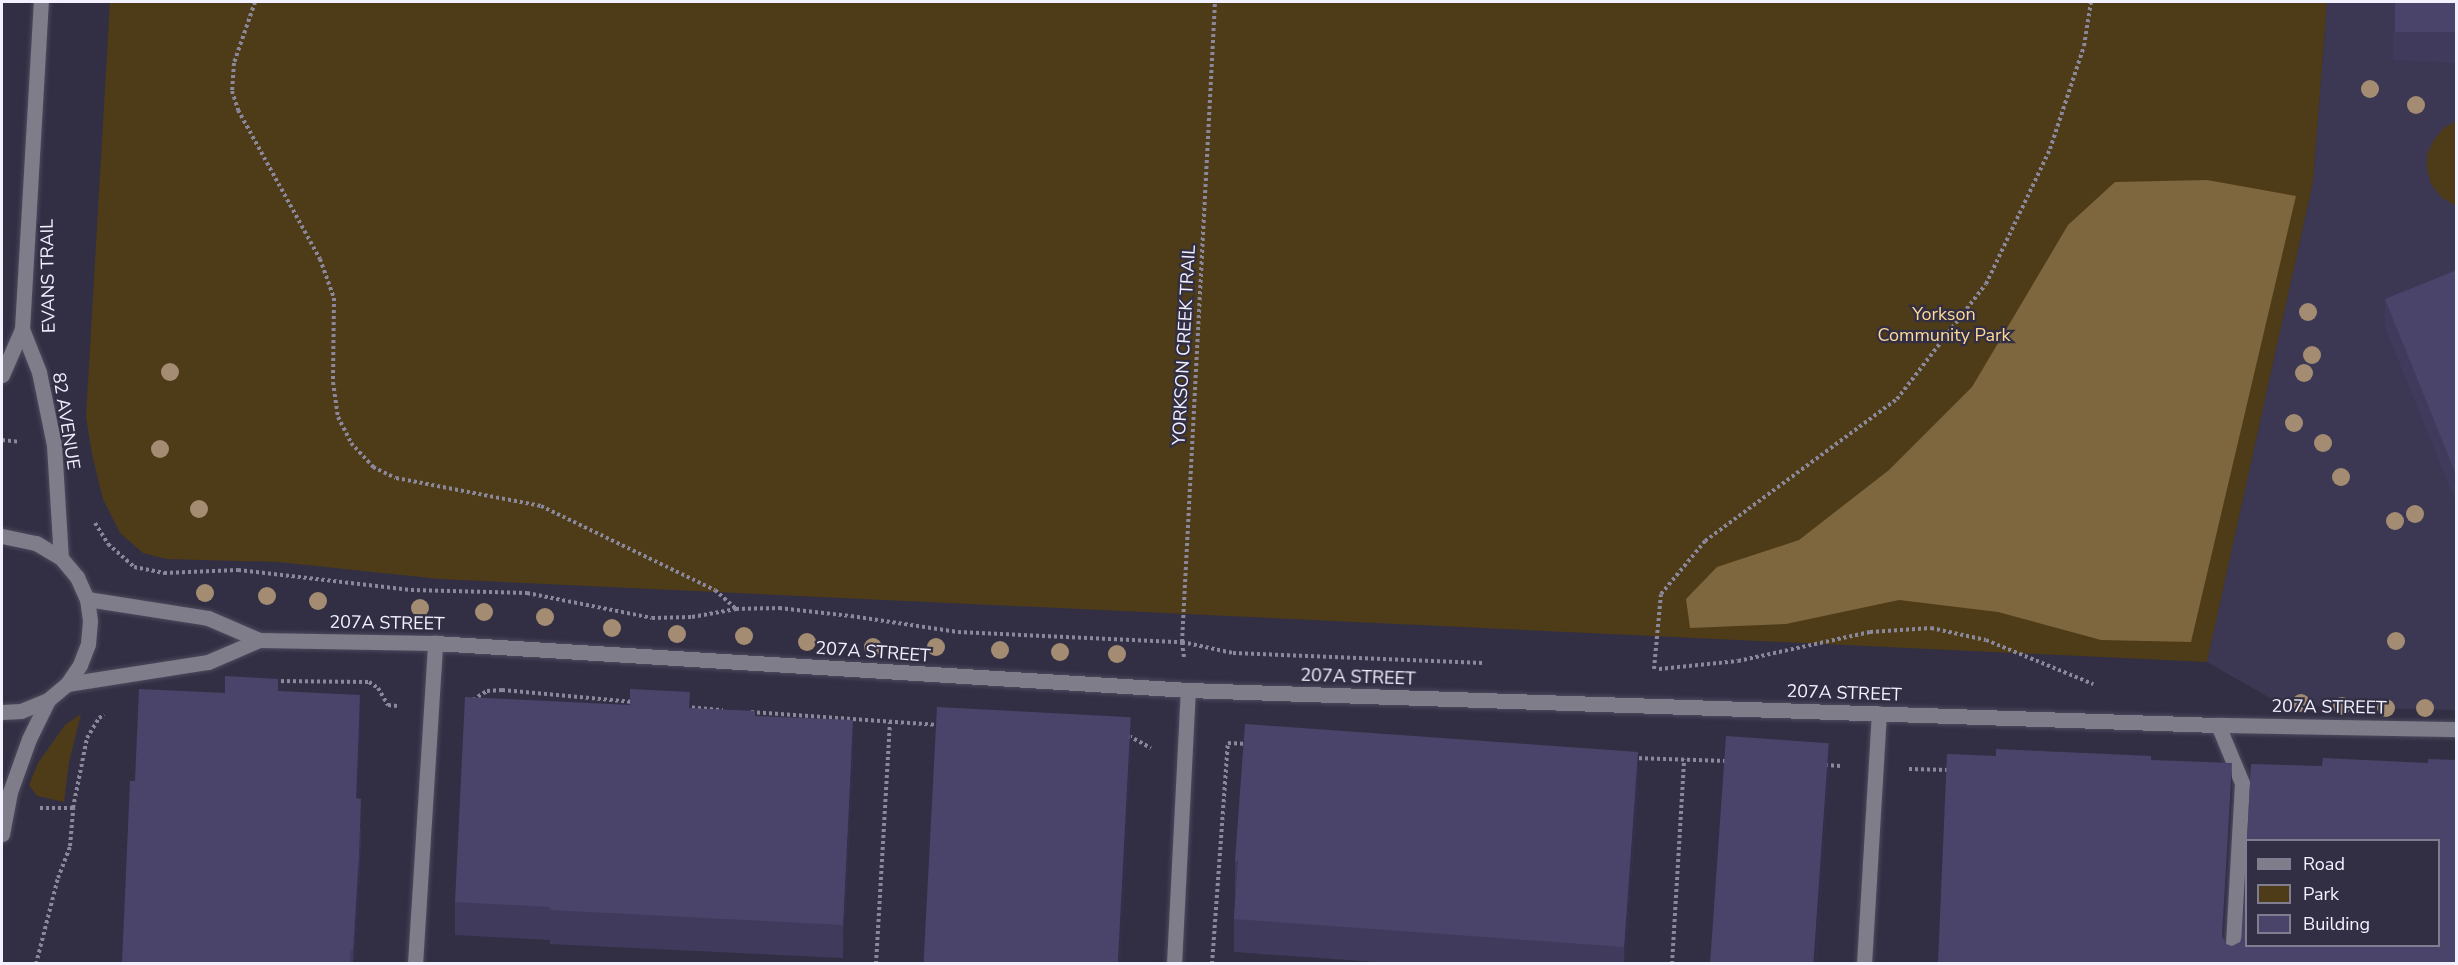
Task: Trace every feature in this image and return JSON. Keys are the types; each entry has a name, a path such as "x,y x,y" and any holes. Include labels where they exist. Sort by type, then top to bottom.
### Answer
{"street":[{"name":"82 AVENUE","path":"2,375 22,329 41,2"},
{"name":"82 AVENUE","path":"22,329 39,372 54,445 61,558"},
{"path":"2,536 36,543 61,558 76,577 87,599 90,621 88,644 80,665 67,684 48,700 21,711 2,712"},
{"name":"207A STREET","path":"87,599 208,618 259,640 435,643 1188,690 2218,725 2457,729"},
{"name":"207A STREET","path":"67,684 208,662 259,640"},
{"path":"415,963 435,643"},
{"path":"1174,963 1188,690"},
{"path":"2,834 10,792 48,700"},
{"path":"1864,963 1878,767 1879,713"},
{"path":"2218,725 2242,783 2232,963"}],"path":[{"path":"255,2 234,63 232,91 238,110 320,259 334,298 333,382 338,417 351,443 373,467 396,477 541,506 715,590 736,609"},
{"name":"YORKSON CREEK TRAIL","path":"1188,690 1182,642 1215,2"},
{"path":"1654,669 1661,594 1705,541 1897,399 1986,284 2050,149 2084,46 2091,2"},
{"path":"92,515 97,530 134,567 185,573 258,571 411,591 527,593 652,618 692,617 736,609 778,608 958,632 1182,642 1233,653 1495,663"},
{"path":"1644,669 1738,661 1870,632 1931,628 1986,640 2101,687"},
{"path":"266,681 369,682 378,688 388,705 465,708 482,694 502,690 643,703"},
{"path":"679,706 726,710"},
{"path":"749,712 949,726"},
{"path":"36,963 58,878 70,846 73,808 87,738 99,718 106,714"},
{"path":"876,963 890,722"},
{"path":"1117,735 1129,736 1149,745 1156,755"},
{"path":"1212,963 1228,743 1252,744"},
{"path":"1626,757 1730,761"},
{"path":"1672,963 1684,759"},
{"path":"1821,765 1960,771"}],"shaded area":[{"path":"2327,2 2456,2 2456,710 2284,706 2207,662 2313,182"},
{"path":"2207,180 2296,196 2191,642 2101,640 1998,612 1899,600 1786,624 1690,628 1686,599 1717,567 1799,540 1889,470 1972,387 2068,225 2115,182"}],"green space":[{"name":"Yorkson Community Park","path":"110,2 2327,2 2313,182 2207,662 439,579 278,562 166,559 143,553 120,533 103,499 86,417"},
{"path":"2456,121 2456,206 2441,197 2431,184 2427,169 2427,154 2434,140 2444,128"},
{"path":"81,714 69,762 64,802 37,796 29,785 38,763 65,725"}],"building":[{"path":"2395,2 2456,2 2456,32 2395,32"},
{"path":"2457,270 2457,477 2385,299"},
{"path":"225,676 278,679 278,691 360,695 356,798 361,799 359,857 353,950 351,950 350,963 122,963 130,781 135,781 139,689 225,693"},
{"path":"630,689 690,692 689,708 755,711 755,716 853,720 843,925 550,910 550,907 455,902 465,697 630,705"},
{"path":"937,707 1131,717 1118,964 924,963"},
{"path":"1245,724 1638,752 1624,947 1234,919 1238,861 1235,861"},
{"path":"1726,736 1829,743 1813,964 1710,962"},
{"path":"1996,749 2151,756 2151,760 2232,763 2222,936 2226,944 2232,946 2240,942 2245,885 2245,947 2440,947 2440,839 2247,839 2251,764 2322,766 2323,758 2428,763 2428,759 2457,760 2457,963 1938,963 1947,754 1996,756"}]}
